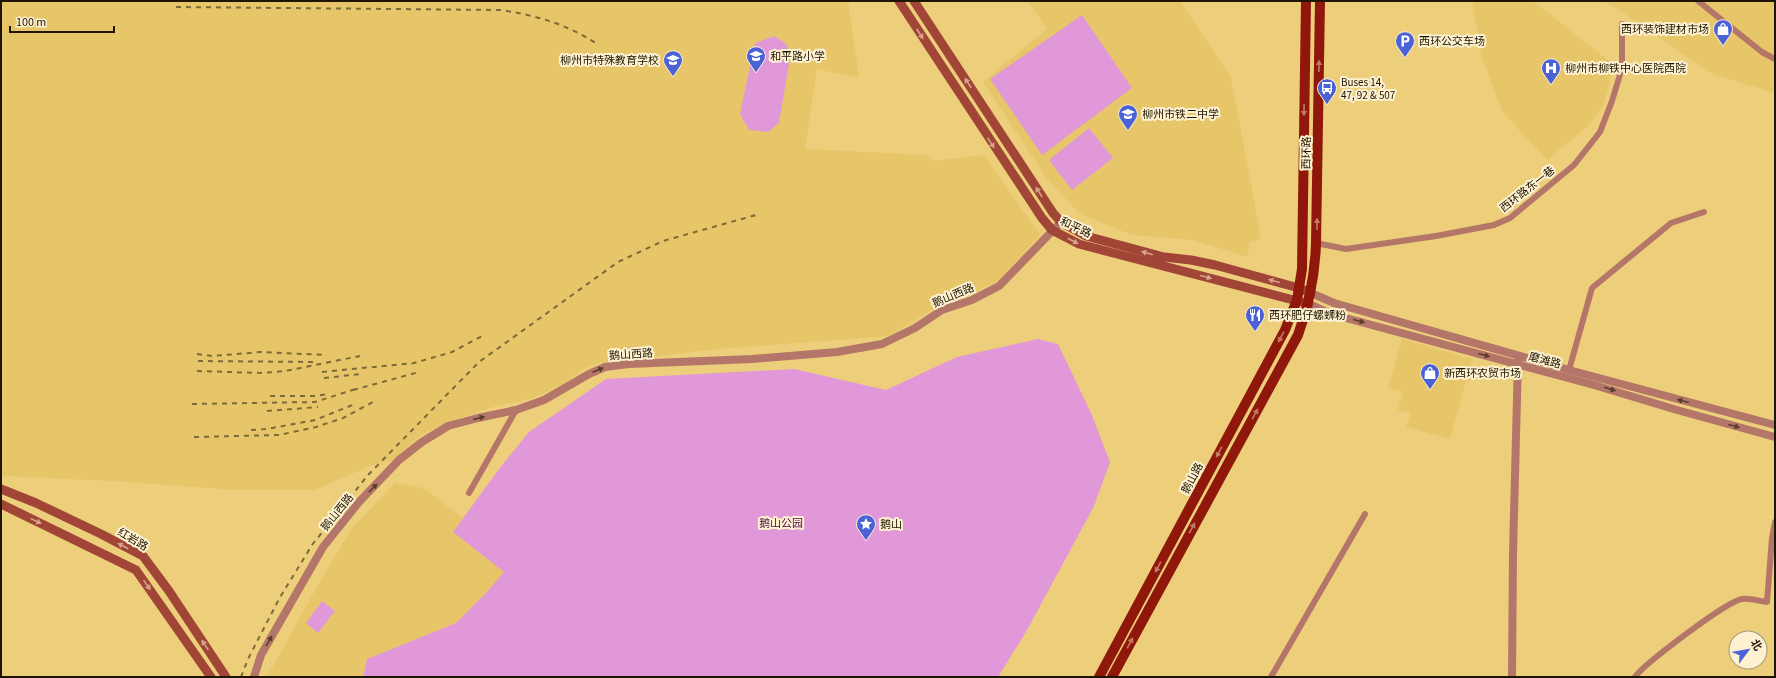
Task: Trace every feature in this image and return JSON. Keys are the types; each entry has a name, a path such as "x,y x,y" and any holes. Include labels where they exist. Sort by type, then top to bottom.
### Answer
{"main road":[{"name":"和平路","path":"899,1 1009,171 1042,218 1053,230 1079,244 1309,304"},
{"name":"和平路","path":"914,1 1052,213 1061,222 1086,236 1164,258 1191,260 1299,288 1311,293"},
{"name":"西环路","path":"1299,288 1302,269 1306,1"},
{"name":"西环路","path":"1309,304 1315,269 1316,243 1320,1"},
{"name":"鹅山路","path":"1099,677 1285,330 1297,300 1299,288"},
{"path":"1112,677 1298,335 1309,304"},
{"name":"红岩路","path":"1,489 36,503 143,556 169,591 226,677"},
{"path":"1,504 136,570 211,677"}],"street":[{"path":"1698,1 1762,52 1775,59"},
{"name":"西环路东一巷","path":"1316,243 1346,249 1444,235 1494,225 1510,218 1574,165 1600,132 1612,101 1622,68 1622,24"},
{"path":"1569,370 1592,288 1671,223 1704,212"},
{"name":"鹅山西路","path":"254,677 260,655 323,547 359,502 399,460 422,442 448,426 516,410 544,400 589,374 605,367 629,364 752,359 836,352 882,344 915,328 942,310 972,300 999,286 1061,222"},
{"name":"磨滩路","path":"1311,293 1334,303 1569,370 1775,425"},
{"name":"磨滩路","path":"1309,304 1332,314 1518,364 1775,438"},
{"path":"1512,677 1513,553 1518,355"},
{"path":"470,493 516,410"},
{"path":"1272,677 1365,514"},
{"path":"1636,677 1651,661 1717,612 1742,599 1767,602 1772,538 1775,522"}],"shaded area":[{"path":"1,1 848,1 859,78 817,69 805,149 926,155 934,161 984,155 1040,235 998,281 936,308 888,336 718,349 599,363 585,368 562,385 530,399 493,407 440,425 420,436 392,461 372,465 315,490 235,490 115,481 1,476"},
{"name":"柳州市铁二中学","path":"1028,1 1180,1 1231,77 1261,238 1249,243 1248,257 1193,240 1132,235 1080,214 1048,180 983,82 1047,29"},
{"name":"柳州市柳铁中心医院西院","path":"1472,1 1533,1 1614,65 1603,106 1588,126 1547,160 1502,111 1482,58"},
{"name":"西环装饰建材市场","path":"1606,1 1775,1 1775,93 1712,74"},
{"name":"新西环农贸市场","path":"1402,339 1472,359 1450,439 1406,427 1411,413 1398,410 1403,392 1388,388"},
{"path":"395,483 423,488 463,518 453,532 505,572 456,623 367,659 363,677 267,677 318,585 352,528"}],"green space":[{"path":"1082,15 1132,88 1042,155 990,79"},
{"path":"774,36 784,42 791,52 779,123 768,132 749,130 740,114 755,43"},
{"path":"1089,128 1113,158 1072,190 1049,160"},
{"name":"鹅山公园","path":"1038,339 1058,344 1091,413 1110,462 1094,506 1026,632 998,677 363,677 367,659 456,623 487,592 504,572 453,532 502,465 529,432 606,379 794,369 886,390 957,357"},
{"path":"322,601 335,611 318,633 306,623"}],"railway":[{"path":"176,7 501,10 540,18 564,26 599,45"},
{"path":"241,677 248,659 279,599 312,545 368,475 479,362 618,262 663,241 756,215"},
{"path":"322,372 414,363 452,352 484,335"},
{"path":"197,354 212,356 261,352 326,355"},
{"path":"197,371 262,373 285,371 360,356"},
{"path":"198,361 314,362"},
{"path":"353,390 419,372"},
{"path":"324,378 361,374"},
{"path":"192,404 315,402 359,388"},
{"path":"270,396 314,396 328,394"},
{"path":"194,437 279,435 316,427 343,418 373,402"},
{"path":"251,430 267,429 315,420 355,404"},
{"path":"267,411 318,407"}],"place":[{"name":"西环装饰建材市场","path":"1723,46"},
{"name":"西环公交车场","path":"1405,58"},
{"name":"和平路小学","path":"756,73"},
{"name":"柳州市特殊教育学校","path":"673,77"},
{"name":"柳州市柳铁中心医院西院","path":"1551,85"},
{"name":"Buses 14, 47, 92 & 507","path":"1327,105"},
{"name":"柳州市铁二中学","path":"1128,131"},
{"name":"西环肥仔螺蛳粉","path":"1255,332"},
{"name":"新西环农贸市场","path":"1430,390"},
{"name":"鹅山","path":"866,541"}]}
